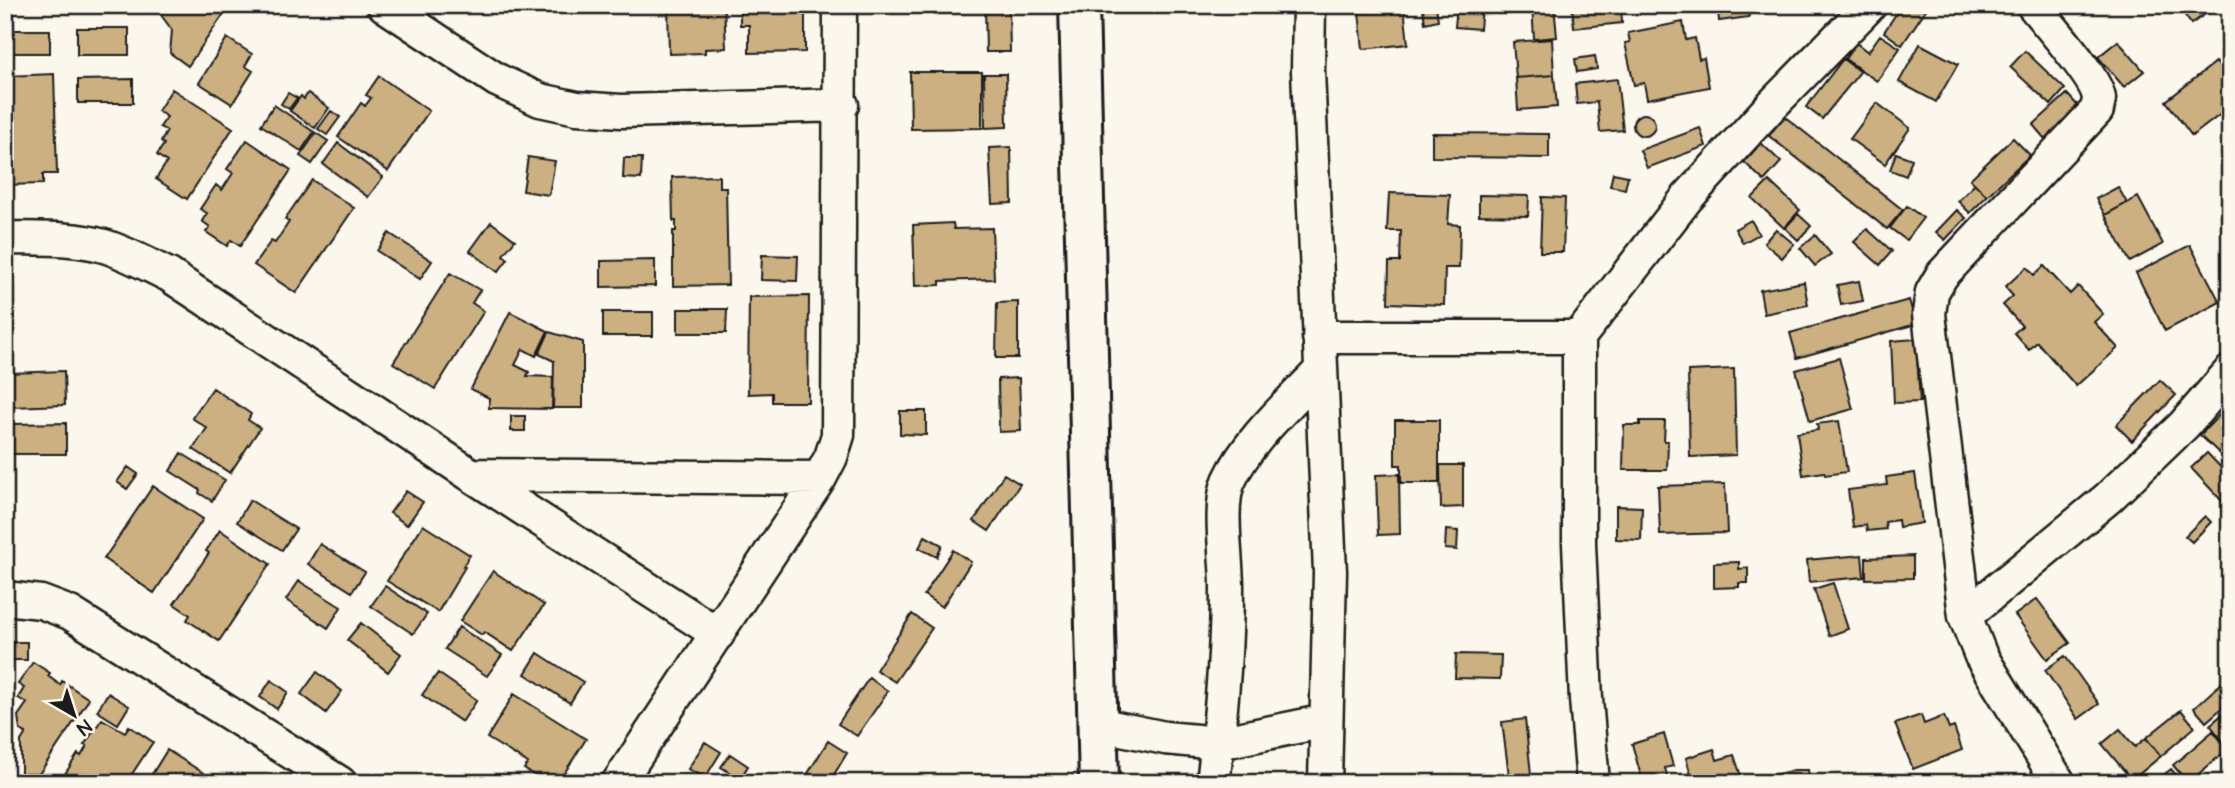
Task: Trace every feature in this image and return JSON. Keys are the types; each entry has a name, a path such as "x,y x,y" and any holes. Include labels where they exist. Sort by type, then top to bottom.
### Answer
{"main road":[{"path":"1079,5 1099,783"}],"street":[{"path":"384,5 497,80 540,100 577,108 621,111 842,105"},
{"path":"618,783 820,478 838,435 842,105 840,5"},
{"path":"1309,5 1308,71 1330,572 1325,783"},
{"path":"2033,5 2096,88 2099,100 2097,110 1942,275 1931,292 1929,314 1965,616 1981,656 2059,783"},
{"path":"1593,783 1586,710 1579,544 1580,337 1687,198 1861,9"},
{"path":"5,238 72,240 103,246 157,269 718,634"},
{"path":"1319,337 1580,337"},
{"path":"1213,783 1225,662 1227,586 1224,503 1227,483 1240,461 1278,415 1320,371"},
{"path":"1965,616 2108,498 2184,425 2230,372"},
{"path":"471,475 820,478"},
{"path":"5,598 41,602 70,613 340,783"},
{"path":"1097,724 1165,738 1218,743 1325,721"}],"building":[{"path":"168,5 230,5 188,66 170,53 172,30 161,15"},
{"path":"668,5 724,5 726,48 705,49 705,53 669,54"},
{"path":"743,5 805,5 805,52 749,53 749,25 740,25 740,8 743,8"},
{"path":"985,5 1009,5 1010,52 986,52"},
{"path":"1457,5 1482,7 1480,29 1455,27"},
{"path":"1532,5 1554,5 1557,37 1534,39"},
{"path":"1572,5 1621,5 1622,23 1574,28"},
{"path":"1689,5 1716,5 1716,12 1690,14"},
{"path":"1722,5 1747,5 1749,17 1719,21 1718,11 1722,10"},
{"path":"1758,5 1779,5 1780,11 1759,14"},
{"path":"1902,5 1929,5 1902,45 1884,32"},
{"path":"2184,5 2218,5 2191,24 2180,8"},
{"path":"1436,6 1438,20 1425,23 1423,9"},
{"path":"1404,7 1408,44 1363,49 1359,12"},
{"path":"1683,22 1686,40 1695,38 1699,59 1704,58 1709,87 1647,99 1644,83 1634,85 1625,43 1630,42 1628,33"},
{"path":"77,28 129,28 129,55 77,55"},
{"path":"5,30 50,30 50,53 5,53"},
{"path":"1880,35 1900,48 1877,81 1845,59 1856,43 1868,52"},
{"path":"227,38 252,54 245,66 253,71 232,104 199,83"},
{"path":"1552,39 1554,75 1516,78 1513,42"},
{"path":"2118,41 2144,71 2124,87 2098,57"},
{"path":"1920,44 1958,64 1936,102 1899,82"},
{"path":"2025,51 2065,89 2051,105 2010,67"},
{"path":"1595,56 1597,69 1577,72 1575,59"},
{"path":"1843,59 1860,72 1822,119 1806,107"},
{"path":"2216,62 2230,79 2230,107 2192,136 2166,101"},
{"path":"910,72 982,72 982,128 911,129"},
{"path":"54,74 57,174 43,174 43,184 5,185 5,76"},
{"path":"984,74 1006,74 1007,127 985,128"},
{"path":"1554,75 1557,107 1518,110 1516,78"},
{"path":"379,76 429,111 388,171 338,137 361,103 365,106 371,98 366,95"},
{"path":"133,79 133,103 78,103 78,80"},
{"path":"1617,79 1623,130 1600,132 1597,102 1577,104 1575,84"},
{"path":"172,89 233,128 187,199 156,179 167,162 157,155 164,144 161,142 167,131 160,127 167,117 158,111"},
{"path":"288,93 297,98 289,109 281,104"},
{"path":"308,93 329,108 315,128 290,111 301,96 304,99"},
{"path":"2067,94 2080,108 2045,139 2033,125"},
{"path":"1877,103 1910,128 1885,164 1850,139"},
{"path":"274,105 314,132 301,151 261,125"},
{"path":"331,111 340,117 327,135 318,129"},
{"path":"1644,114 1652,117 1655,125 1652,133 1644,136 1636,133 1633,125 1636,117"},
{"path":"1784,116 1903,210 1887,229 1769,136"},
{"path":"1700,128 1706,146 1647,168 1640,150"},
{"path":"316,133 328,141 312,164 300,156"},
{"path":"1432,133 1549,134 1549,158 1432,157"},
{"path":"2013,138 2030,155 1987,196 1970,179"},
{"path":"247,140 291,170 240,246 231,240 227,246 206,232 210,227 202,221 207,213 200,209 216,185 222,190 233,173 227,169"},
{"path":"338,143 383,177 368,197 323,164"},
{"path":"1761,143 1781,162 1764,181 1744,162"},
{"path":"1011,147 1012,203 992,204 989,148"},
{"path":"1896,153 1912,159 1906,176 1890,170"},
{"path":"528,157 555,161 549,195 523,191"},
{"path":"624,158 642,158 641,179 623,178"},
{"path":"1613,173 1628,176 1625,189 1610,186"},
{"path":"719,176 719,187 726,187 728,285 673,286 673,231 676,231 676,221 673,221 672,177"},
{"path":"312,180 354,208 296,293 254,265 271,241 275,243 289,222 285,219"},
{"path":"1769,181 1800,210 1784,228 1752,198"},
{"path":"1975,184 1987,196 1970,213 1958,201"},
{"path":"2118,187 2127,203 2105,215 2096,199"},
{"path":"1389,193 1450,195 1448,224 1460,225 1459,268 1445,268 1444,305 1388,303 1389,262 1400,262 1401,231 1387,231"},
{"path":"1479,195 1529,196 1528,216 1479,215"},
{"path":"1542,197 1565,198 1563,252 1540,252"},
{"path":"2138,197 2163,244 2130,262 2105,215"},
{"path":"1907,206 1923,218 1906,240 1890,228"},
{"path":"1957,210 1966,218 1945,240 1936,232"},
{"path":"1798,214 1811,226 1798,240 1785,228"},
{"path":"1751,220 1759,234 1743,243 1735,229"},
{"path":"491,222 515,240 503,255 508,259 498,272 470,251"},
{"path":"953,223 954,229 992,228 994,279 940,281 940,285 915,286 913,225"},
{"path":"1776,229 1794,244 1782,258 1764,243"},
{"path":"1867,229 1892,251 1880,265 1854,242"},
{"path":"389,233 432,261 420,279 377,251"},
{"path":"1815,235 1831,254 1815,266 1800,248"},
{"path":"2190,245 2220,302 2165,331 2136,273"},
{"path":"762,255 798,256 797,281 761,280"},
{"path":"655,260 655,286 601,287 601,261"},
{"path":"2044,266 2070,294 2078,286 2103,314 2094,322 2118,348 2076,386 2037,342 2029,350 2014,333 2022,326 2003,305 2013,296 2005,287 2027,267 2034,275"},
{"path":"450,273 480,290 472,303 484,311 435,389 393,363"},
{"path":"1859,281 1863,301 1841,305 1837,285"},
{"path":"1804,282 1808,305 1764,314 1760,290"},
{"path":"809,296 808,402 772,402 772,393 748,394 749,297"},
{"path":"1909,300 1916,324 1797,358 1790,333"},
{"path":"1018,302 1018,358 996,358 997,303"},
{"path":"678,309 727,309 726,333 678,333"},
{"path":"510,312 548,331 536,356 523,349 515,365 529,372 527,376 553,377 552,409 489,408 489,398 471,389"},
{"path":"603,312 653,312 653,336 603,336"},
{"path":"549,332 583,342 583,408 553,408 554,361 539,354"},
{"path":"1916,339 1920,402 1894,403 1891,341"},
{"path":"1839,358 1853,409 1810,421 1796,370"},
{"path":"1734,369 1736,455 1690,457 1688,371"},
{"path":"64,371 65,405 11,407 10,373"},
{"path":"1019,378 1021,431 999,432 998,379"},
{"path":"2160,380 2176,395 2132,441 2116,425"},
{"path":"213,388 251,414 248,420 260,428 230,473 193,449 207,428 192,418"},
{"path":"2230,404 2230,442 2219,453 2200,435"},
{"path":"900,411 926,411 926,435 900,434"},
{"path":"511,416 525,416 525,431 511,431"},
{"path":"1395,420 1439,420 1439,483 1401,483 1401,465 1395,465"},
{"path":"1640,421 1665,421 1664,441 1668,441 1667,470 1623,470 1624,425 1640,425"},
{"path":"1839,421 1847,472 1803,475 1797,433 1818,430 1817,424"},
{"path":"66,423 66,454 12,454 12,424"},
{"path":"181,453 225,480 212,501 170,471"},
{"path":"2207,453 2230,477 2230,495 2223,502 2191,468"},
{"path":"1440,465 1463,465 1463,507 1441,508"},
{"path":"128,467 138,474 127,489 117,482"},
{"path":"1915,473 1922,523 1899,527 1898,520 1885,522 1886,529 1867,531 1866,525 1853,527 1848,490 1887,485 1886,477"},
{"path":"1004,474 1020,484 989,531 974,521"},
{"path":"1399,474 1400,534 1378,535 1376,475"},
{"path":"1725,484 1727,533 1660,535 1658,486"},
{"path":"153,486 203,519 154,593 104,559"},
{"path":"406,491 423,502 407,525 390,513"},
{"path":"250,500 296,529 282,550 237,522"},
{"path":"1616,506 1642,507 1641,540 1616,539"},
{"path":"2205,516 2211,522 2192,542 2185,536"},
{"path":"423,525 470,555 438,612 387,581"},
{"path":"220,530 270,564 219,641 187,620 190,615 174,604 209,553 206,551"},
{"path":"1446,530 1458,531 1457,550 1445,549"},
{"path":"925,536 942,545 937,557 919,548"},
{"path":"320,544 365,572 352,592 308,564"},
{"path":"953,550 971,562 942,607 924,595"},
{"path":"1862,555 1864,577 1809,582 1807,560"},
{"path":"1913,556 1913,578 1866,579 1866,558"},
{"path":"1739,562 1739,569 1748,568 1748,583 1739,583 1739,587 1714,588 1714,563"},
{"path":"493,571 544,605 513,651 484,632 482,635 460,621"},
{"path":"299,581 341,607 328,628 286,600"},
{"path":"1833,583 1848,629 1829,636 1814,589"},
{"path":"385,586 427,614 413,634 371,606"},
{"path":"2037,599 2070,643 2047,659 2015,615"},
{"path":"912,614 932,628 895,682 876,670"},
{"path":"361,623 401,654 388,672 347,640"},
{"path":"459,627 502,655 487,676 445,649"},
{"path":"12,642 27,642 27,660 12,660"},
{"path":"538,653 583,682 570,703 525,674"},
{"path":"1456,654 1501,655 1500,679 1455,678"},
{"path":"2065,656 2099,704 2078,719 2045,670"},
{"path":"33,662 50,673 48,676 60,685 62,681 89,699 33,783 21,774 21,741 26,733 20,730 18,716 27,703 18,698 24,688 18,684"},
{"path":"317,672 342,691 326,713 301,694"},
{"path":"438,673 477,700 462,722 422,695"},
{"path":"869,678 888,691 857,736 838,724"},
{"path":"2226,679 2230,684 2230,701 2206,722 2194,708"},
{"path":"271,680 288,692 277,709 260,697"},
{"path":"108,693 129,706 118,724 97,711"},
{"path":"514,694 586,739 558,783 546,783 524,769 528,763 487,738"},
{"path":"2230,708 2230,735 2223,741 2210,725"},
{"path":"2181,710 2195,727 2161,756 2146,738"},
{"path":"1921,715 1924,724 1944,716 1949,729 1954,727 1962,750 1913,769 1895,724"},
{"path":"102,719 125,732 129,726 153,742 126,783 59,783 78,754 81,756 87,746 84,745"},
{"path":"1525,719 1532,783 1510,783 1502,722"},
{"path":"2120,729 2135,747 2146,738 2161,756 2132,780 2102,744"},
{"path":"2213,731 2228,749 2188,783 2173,765"},
{"path":"1664,734 1673,766 1665,768 1669,783 1643,783 1632,744"},
{"path":"828,741 847,753 829,783 802,783"},
{"path":"705,742 721,752 705,778 688,769"},
{"path":"1714,749 1717,760 1734,755 1741,776 1724,783 1699,783 1698,780 1693,782 1686,758"},
{"path":"167,750 213,779 210,783 152,783 149,779"},
{"path":"730,754 748,766 740,779 721,767"},
{"path":"2171,769 2183,783 2153,783"},
{"path":"1794,770 1808,770 1810,783 1753,783 1752,780"}]}
